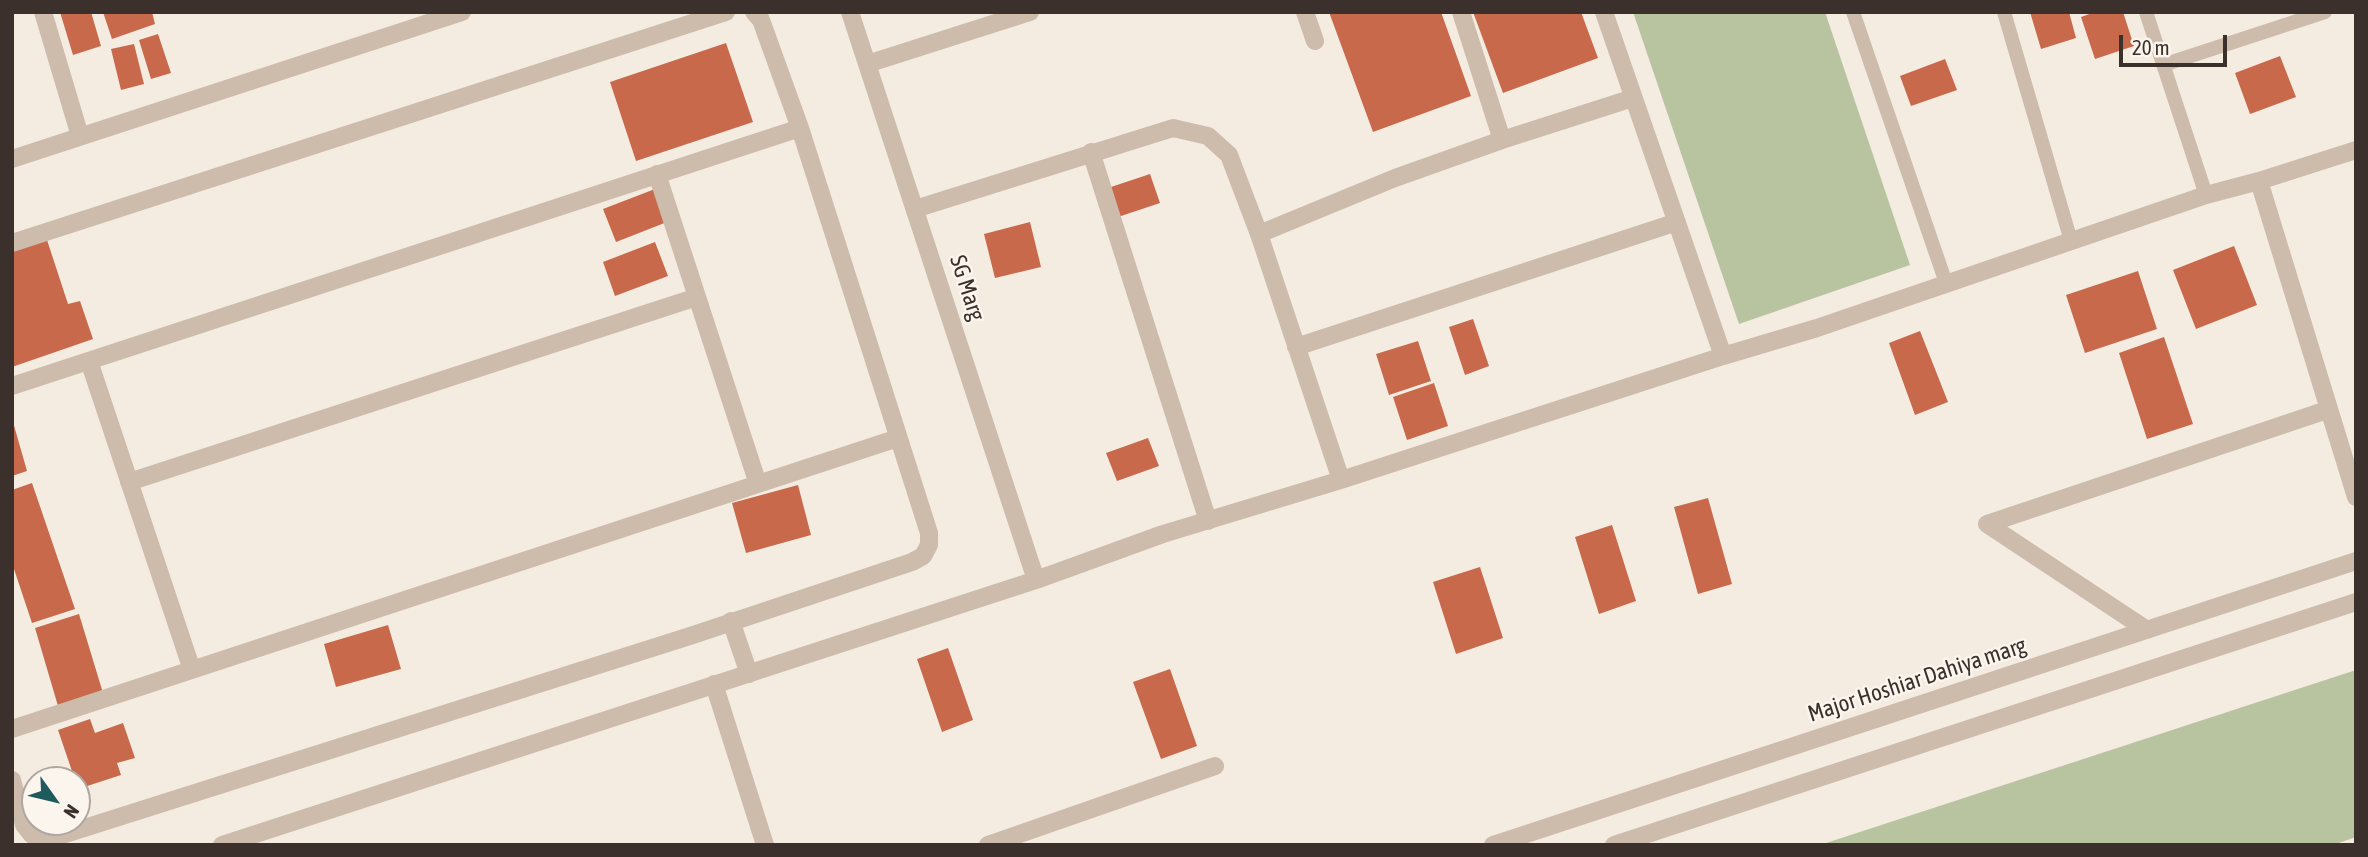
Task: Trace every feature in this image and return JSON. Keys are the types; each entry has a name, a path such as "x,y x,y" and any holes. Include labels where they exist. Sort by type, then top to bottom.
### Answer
{"street":[{"path":"43,12 80,136"},
{"path":"12,159 430,17 462,12"},
{"path":"12,243 726,12"},
{"path":"12,780 24,825 32,835 42,839 56,837 731,621 912,562 923,556 929,545 929,533 800,128 761,20 754,12"},
{"name":"SG Marg","path":"850,12 1036,580"},
{"path":"867,64 1030,12"},
{"path":"1305,12 1315,41"},
{"path":"1461,12 1502,140"},
{"path":"1604,12 1723,356"},
{"path":"1259,234 1395,178 1633,98"},
{"path":"12,386 800,128"},
{"path":"915,209 1173,128 1208,136 1229,155 1259,234 1341,480"},
{"path":"222,845 1036,580 1163,534 1817,328 2206,195 2356,150"},
{"path":"1091,152 1208,521"},
{"path":"657,174 758,484"},
{"path":"2259,181 2327,410 2356,497"},
{"path":"1296,347 1677,222"},
{"path":"129,482 697,298"},
{"path":"89,361 192,670"},
{"path":"2147,630 1987,524 2327,410"},
{"path":"12,729 898,438"},
{"name":"Major Hoshiar Dahiya marg","path":"1493,845 2356,561"},
{"path":"1614,845 2356,602"},
{"path":"731,621 749,674"},
{"path":"714,684 765,845"},
{"path":"988,845 1215,766"}],"lane":[{"path":"1853,12 1946,283"},
{"path":"2004,12 2071,241"},
{"path":"2146,12 2206,195"},
{"path":"2163,65 2325,12"}],"green space":[{"path":"1633,12 1825,12 1910,265 1739,324"},
{"path":"2356,670 2356,837 2333,845 1820,845"}],"building":[{"path":"60,12 91,12 101,46 73,55"},
{"path":"103,12 152,12 155,24 112,39"},
{"path":"1329,12 1441,12 1471,96 1373,132"},
{"path":"1473,12 1581,12 1598,58 1503,93"},
{"path":"2030,12 2069,12 2076,38 2041,49"},
{"path":"2095,12 2123,12 2134,46 2095,59 2081,17"},
{"path":"158,34 171,73 151,79 139,40"},
{"path":"726,43 753,122 636,161 610,82"},
{"path":"134,44 144,84 121,90 111,49"},
{"path":"2280,56 2296,97 2250,114 2235,73"},
{"path":"1945,59 1957,90 1911,106 1900,76"},
{"path":"1150,174 1160,203 1118,217 1108,188"},
{"path":"655,189 667,222 616,242 603,209"},
{"path":"1030,222 1041,267 995,278 984,234"},
{"path":"47,240 68,304 80,301 93,339 12,367 12,252"},
{"path":"655,242 668,276 615,296 603,262"},
{"path":"2234,246 2257,305 2196,329 2173,270"},
{"path":"2138,271 2157,329 2085,353 2066,295"},
{"path":"1473,319 1489,366 1465,375 1449,327"},
{"path":"1920,331 1948,402 1915,415 1889,343"},
{"path":"2164,337 2193,424 2147,439 2119,353"},
{"path":"1418,341 1431,381 1389,395 1376,354"},
{"path":"1434,383 1448,426 1407,440 1393,397"},
{"path":"12,423 27,471 12,476"},
{"path":"1148,438 1159,466 1117,481 1106,453"},
{"path":"32,483 75,609 32,623 12,563 12,490"},
{"path":"798,485 811,535 746,553 732,503"},
{"path":"1708,498 1732,584 1698,594 1674,507"},
{"path":"1612,525 1636,601 1599,614 1575,537"},
{"path":"1480,567 1503,638 1456,654 1433,582"},
{"path":"79,614 103,693 58,706 35,628"},
{"path":"388,625 401,669 336,687 324,644"},
{"path":"948,648 973,720 942,732 917,659"},
{"path":"1170,669 1197,746 1161,759 1133,682"},
{"path":"90,719 95,733 123,723 135,758 117,763 121,775 91,785 91,766 70,766 58,730"}]}
